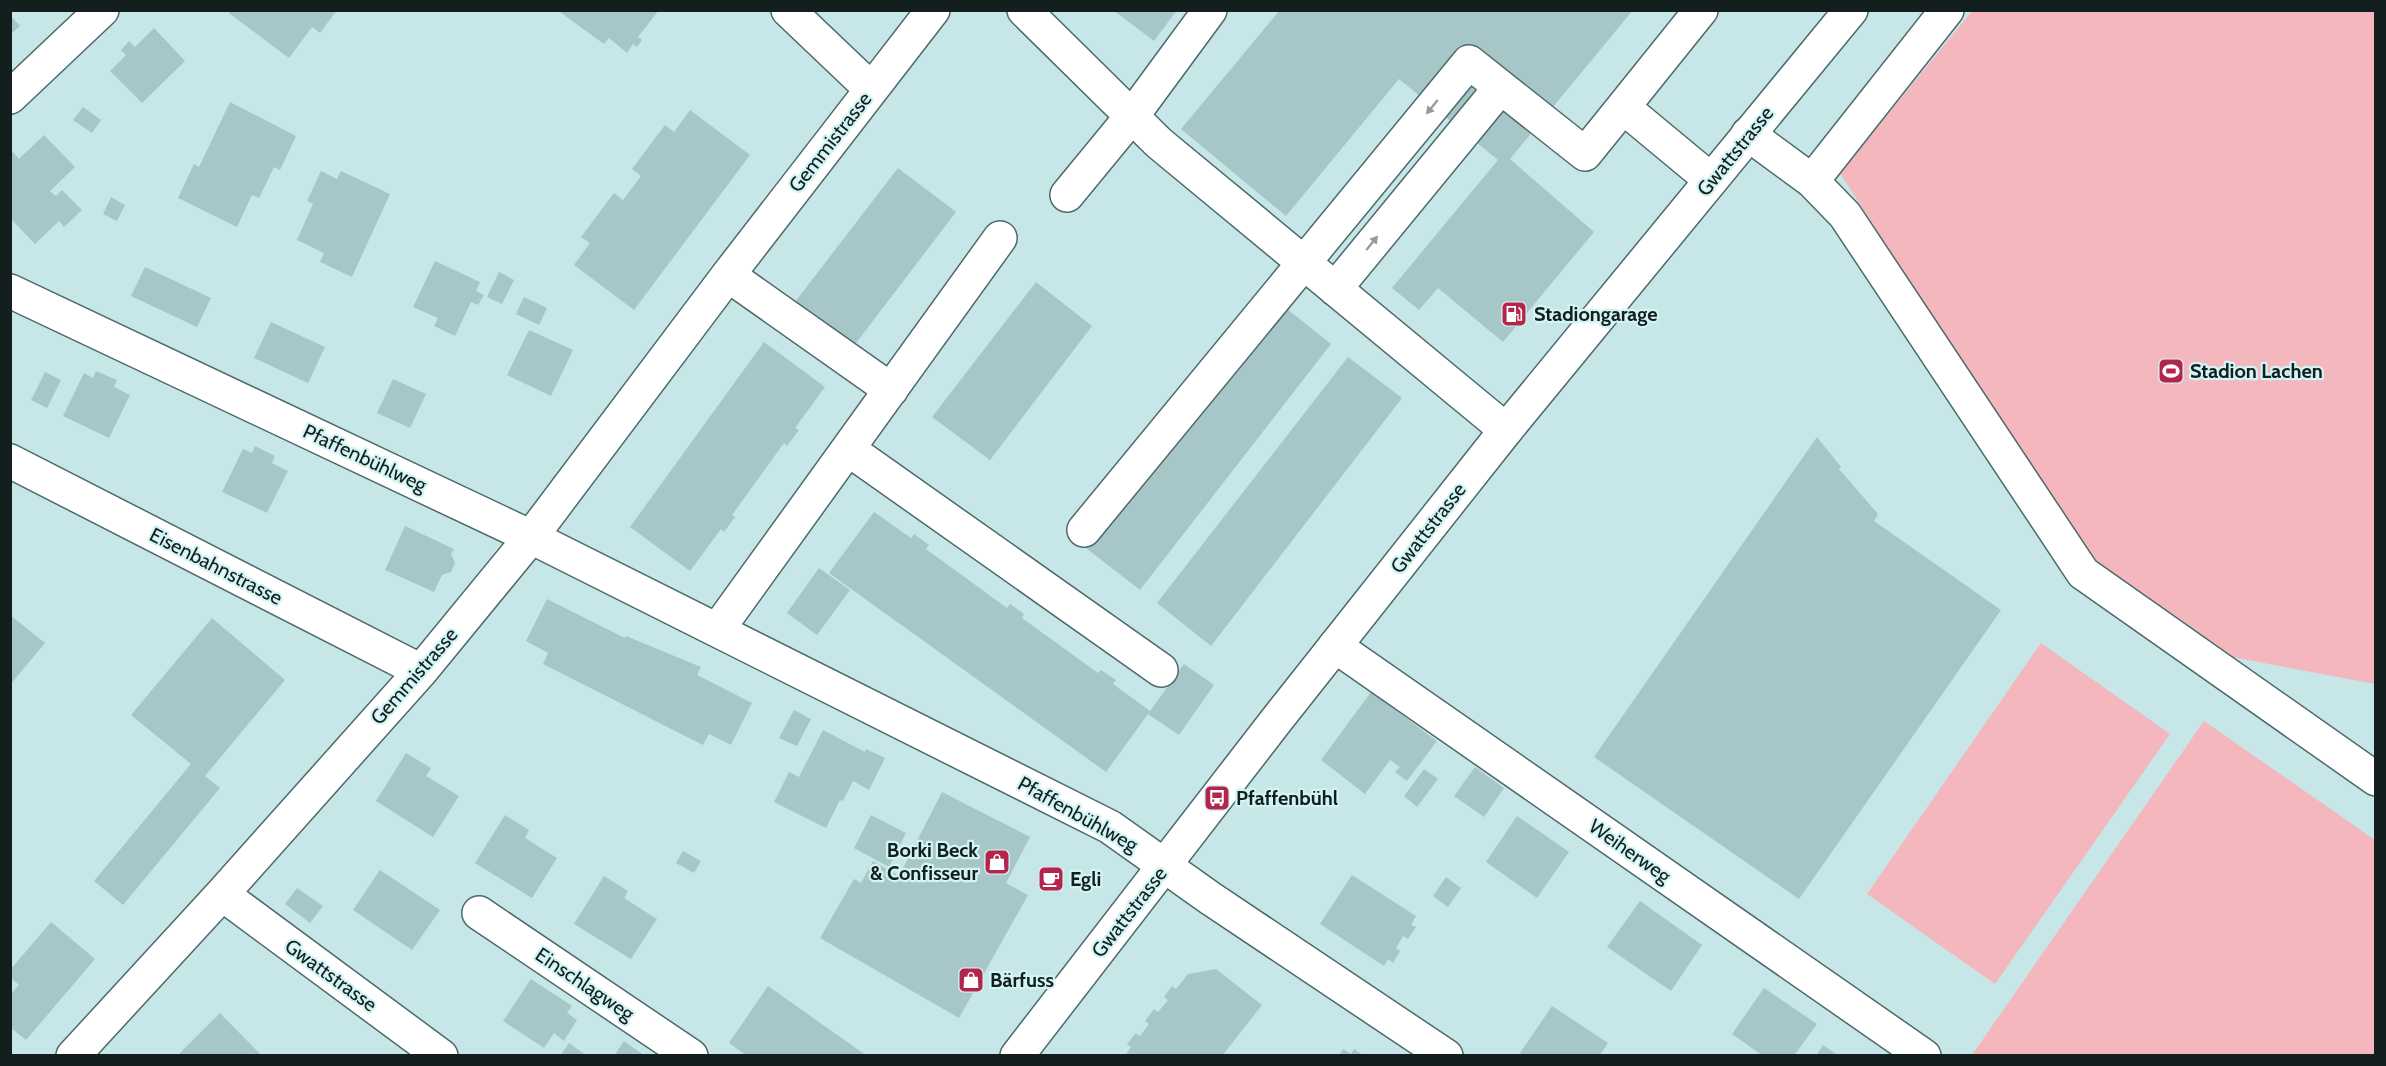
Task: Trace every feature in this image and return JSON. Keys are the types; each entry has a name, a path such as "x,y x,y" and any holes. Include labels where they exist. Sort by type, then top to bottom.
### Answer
{"street":[{"path":"10,97 102,10"},
{"path":"788,10 871,89"},
{"name":"Gemmistrasse","path":"73,1056 222,894 421,670 531,537 728,274 933,10"},
{"path":"1024,10 1159,143 1506,430"},
{"path":"1067,195 1132,116 1210,10"},
{"path":"1084,530 1469,62 1585,154 1701,10"},
{"name":"Gwattstrasse","path":"1017,1056 1506,430 1851,10"},
{"path":"1812,181 1947,10"},
{"path":"1335,289 1500,88"},
{"path":"1623,107 1711,180"},
{"path":"1748,134 1812,181 1845,215 2083,573 2376,778"},
{"path":"718,629 1000,238"},
{"path":"728,274 891,390"},
{"name":"Pfaffenbühlweg","path":"10,291 531,537 1110,827 1446,1056"},
{"path":"848,449 1161,670"},
{"name":"Eisenbahnstrasse","path":"10,461 421,670"},
{"name":"Weiherweg","path":"1335,646 1924,1056"},
{"name":"Gwattstrasse","path":"222,894 441,1056"},
{"name":"Einschlagweg","path":"479,913 691,1056"}],"shaded area":[{"name":"Stadion Lachen","path":"1972,11 2375,11 2375,684 2232,657 2092,569 1840,173"},
{"path":"2041,643 2170,734 1995,984 1867,894"},
{"path":"2204,721 2375,840 2375,1055 1972,1055"}],"building":[{"path":"231,10 337,10 320,33 312,27 289,58 229,13"},
{"path":"557,10 659,10 638,37 642,40 637,47 633,44 627,53 609,38 604,44"},
{"path":"1113,10 1177,10 1154,41"},
{"path":"1280,10 1633,10 1510,159 1594,232 1503,342 1438,288 1419,310 1392,288 1498,160 1399,79 1286,216 1181,129"},
{"path":"10,15 20,26 10,35"},
{"path":"154,28 185,61 142,103 110,71 126,55 121,50 129,41 135,47"},
{"path":"230,102 296,136 280,170 274,167 259,198 252,195 237,227 178,198 194,164 199,167"},
{"path":"83,107 101,120 92,133 73,120"},
{"path":"690,110 750,155 634,310 574,265 590,243 581,237 614,193 623,200 641,176 632,169 665,125 674,132"},
{"path":"44,135 75,167 50,191 56,196 62,190 82,210 64,227 59,221 35,244 10,218 10,155 13,152 19,159"},
{"path":"898,168 956,212 853,347 795,302"},
{"path":"321,171 337,179 341,171 390,194 352,277 320,262 324,253 297,240 313,204 307,201"},
{"path":"111,197 125,205 117,221 103,214"},
{"path":"435,261 480,282 476,291 484,295 478,305 471,302 455,336 434,326 438,318 413,307"},
{"path":"145,267 211,298 197,327 131,296"},
{"path":"499,272 514,280 502,304 487,297"},
{"path":"1036,282 1092,326 990,460 932,417"},
{"path":"524,297 547,308 539,325 516,314"},
{"path":"1277,301 1331,344 1140,590 1086,548"},
{"path":"271,322 325,347 308,383 254,358"},
{"path":"529,330 573,350 551,396 507,375"},
{"path":"764,342 825,387 795,428 799,430 787,446 784,443 732,515 735,517 724,532 721,529 690,571 630,527"},
{"path":"1348,357 1402,398 1211,646 1157,603"},
{"path":"96,371 117,380 114,387 130,395 109,438 63,416 84,373 93,378"},
{"path":"45,372 61,380 47,408 31,400"},
{"path":"393,379 426,394 410,428 377,413"},
{"path":"1817,437 1841,467 1839,469 1878,514 1874,521 2001,610 1799,899 1594,757"},
{"path":"255,446 275,456 272,463 288,471 267,513 222,492 243,449 252,453"},
{"path":"874,512 911,538 914,534 929,545 926,549 1007,608 1010,604 1024,614 1022,618 1098,673 1101,670 1116,680 1113,684 1150,711 1184,664 1214,685 1179,735 1148,714 1106,772 829,573"},
{"path":"405,526 454,549 451,554 455,563 451,572 442,575 434,592 385,570"},
{"path":"819,568 850,590 817,635 787,613"},
{"path":"547,599 625,638 626,636 701,667 697,675 752,703 731,745 709,734 703,745 543,664 548,653 526,641"},
{"path":"10,615 45,643 10,685"},
{"path":"212,618 285,680 205,776 220,788 123,905 94,881 191,764 131,715"},
{"path":"1371,692 1437,741 1407,781 1395,772 1400,767 1390,760 1365,794 1321,760"},
{"path":"794,710 811,719 797,746 779,738"},
{"path":"823,730 865,752 866,749 885,758 869,790 853,781 843,801 840,800 826,828 774,802 789,772 799,777"},
{"path":"406,753 431,768 426,776 459,796 433,837 376,801"},
{"path":"1475,767 1504,788 1484,817 1454,796"},
{"path":"1424,769 1438,779 1417,807 1404,796"},
{"path":"942,792 1030,837 1006,883 1028,895 959,1018 820,938 854,879 861,883 873,861 899,876"},
{"path":"505,815 529,830 525,838 557,858 532,898 475,863"},
{"path":"871,815 906,833 889,867 854,848"},
{"path":"1517,816 1569,852 1537,898 1486,862"},
{"path":"683,851 701,861 694,873 676,863"},
{"path":"380,870 440,910 412,950 353,910"},
{"path":"1352,875 1416,916 1411,925 1416,927 1408,939 1403,936 1396,948 1400,951 1393,963 1388,959 1384,966 1320,924"},
{"path":"604,876 628,891 624,898 657,919 631,959 574,924"},
{"path":"1446,877 1461,888 1448,907 1433,896"},
{"path":"297,888 323,906 310,923 285,904"},
{"path":"1640,901 1702,945 1671,991 1607,947"},
{"path":"51,922 95,959 26,1040 10,1027 10,995 19,985 10,977 10,970"},
{"path":"1216,969 1262,1005 1222,1056 1125,1056 1131,1047 1127,1044 1136,1033 1140,1036 1149,1024 1145,1021 1154,1009 1158,1012 1168,1000 1164,997 1172,986 1176,989 1188,974"},
{"path":"531,979 572,1006 567,1013 577,1020 564,1041 554,1033 544,1048 503,1021"},
{"path":"768,986 867,1056 747,1056 729,1043"},
{"path":"1764,988 1817,1024 1794,1056 1763,1056 1732,1034"},
{"path":"1552,1006 1608,1043 1599,1056 1518,1056"},
{"path":"220,1013 262,1056 177,1056"},
{"path":"624,1041 645,1056 614,1056"},
{"path":"569,1043 587,1056 560,1056"},
{"path":"1823,1045 1839,1056 1816,1056"},
{"path":"1343,1049 1351,1054 1354,1049 1364,1056 1339,1056"}],"place":[{"name":"Stadiongarage","path":"1514,314"},
{"name":"Stadion Lachen","path":"2171,371"},
{"name":"Pfaffenbühl","path":"1217,798"},
{"name":"Borki Beck & Confisseur","path":"997,862"},
{"name":"Egli","path":"1051,879"},
{"name":"Bärfuss","path":"971,980"}]}
